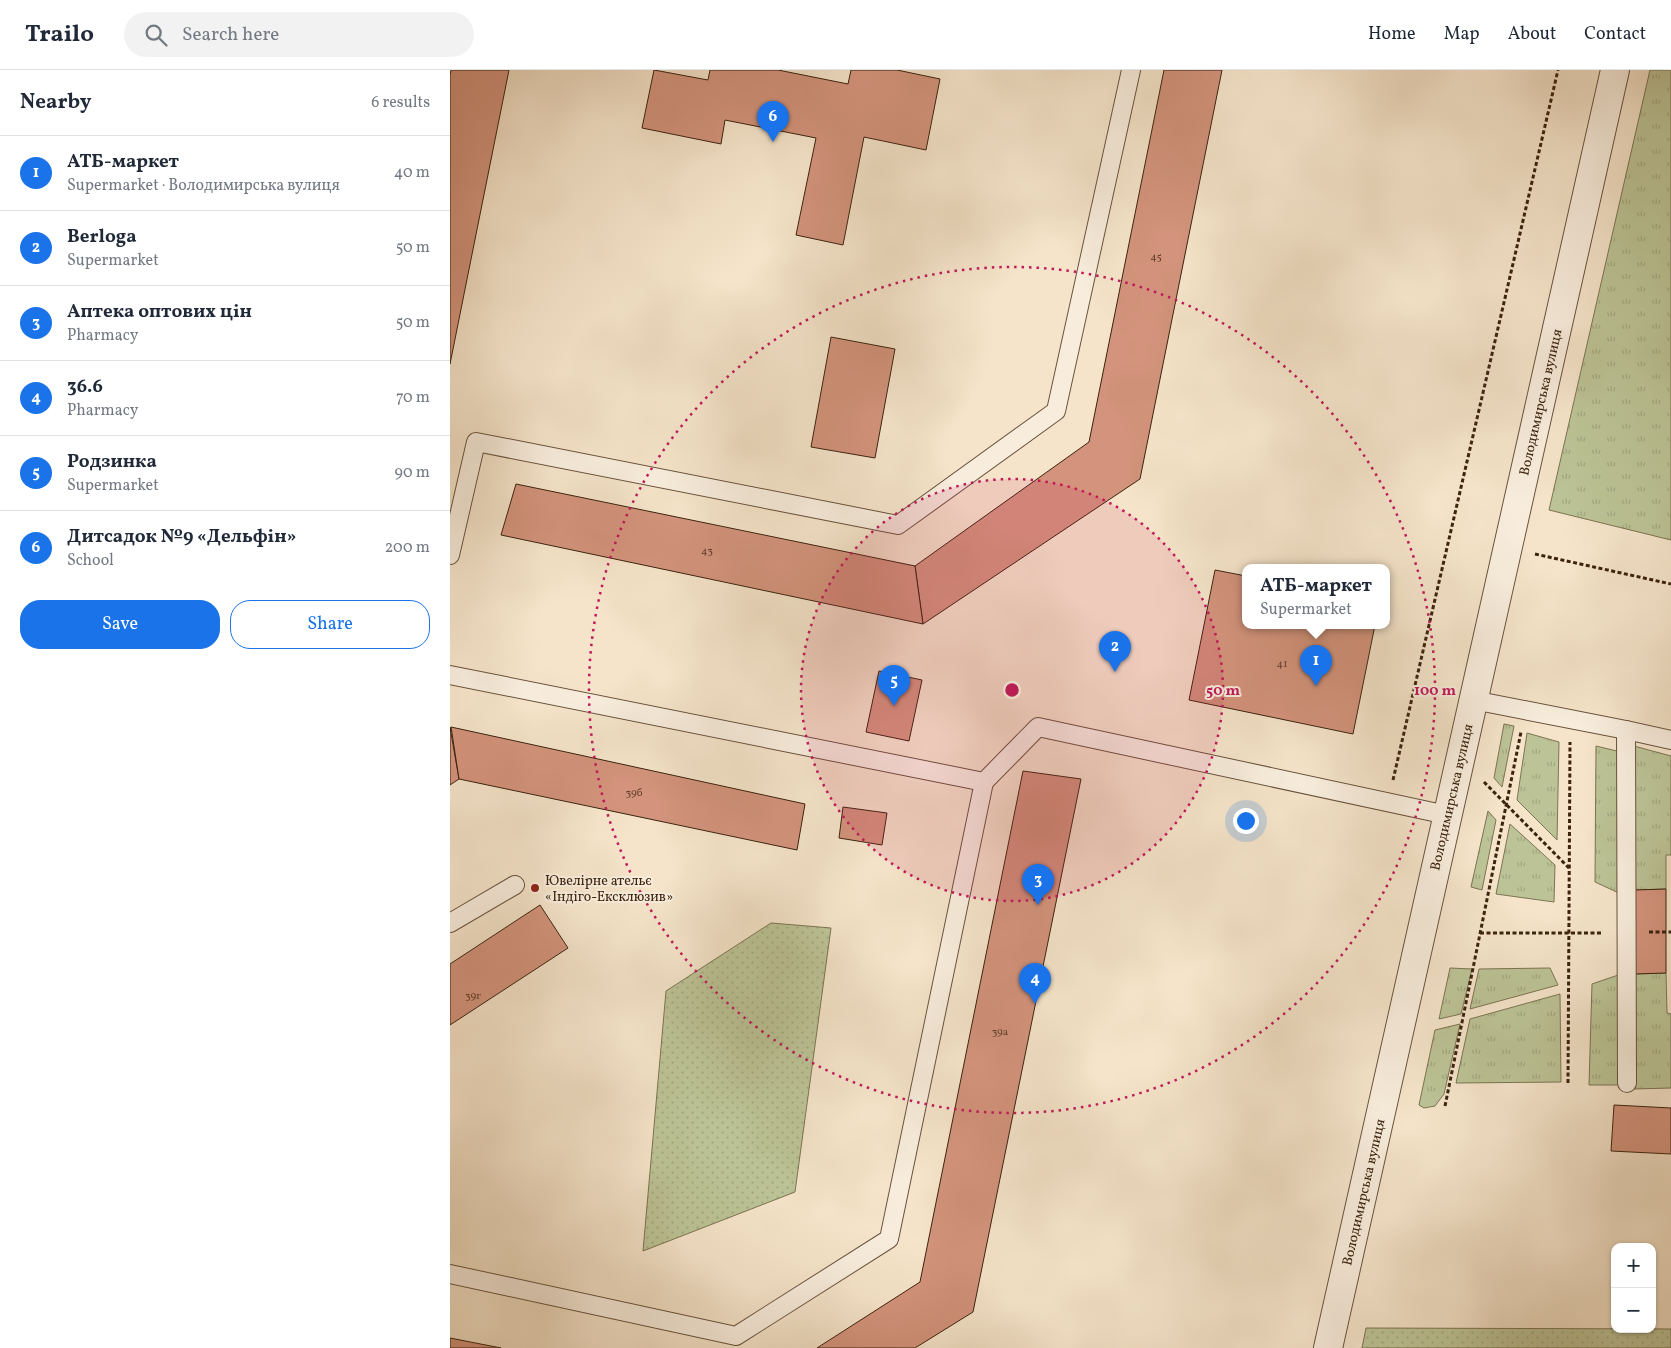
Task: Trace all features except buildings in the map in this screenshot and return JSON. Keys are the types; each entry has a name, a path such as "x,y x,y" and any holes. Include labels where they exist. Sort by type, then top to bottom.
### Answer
{"street":[{"name":"Володимирська вулиця","path":"1328,1348 1615,70"}],"lane":[{"path":"450,556 476,442 898,525 1056,411 1132,70"},
{"path":"450,675 984,782"},
{"path":"1473,700 1671,740"},
{"path":"450,1274 736,1336 889,1239 984,782 1038,727 1447,815"},
{"path":"1626,730 1627,1083"},
{"path":"450,923 515,885"}],"path":[{"path":"1388,802 1558,70"},
{"path":"1507,548 1671,584"},
{"path":"1445,1106 1525,710"},
{"path":"1568,1083 1570,719"},
{"path":"1483,781 1569,869"},
{"path":"1480,933 1569,933"}],"green space":[{"path":"1650,70 1671,70 1671,540 1549,510"},
{"path":"1504,724 1514,726 1502,787 1494,778"},
{"path":"1527,733 1559,742 1557,840 1517,800"},
{"path":"1596,746 1621,752 1621,894 1595,882"},
{"path":"1634,746 1671,756 1671,855 1666,855 1666,889 1634,890"},
{"path":"1488,811 1496,820 1482,890 1471,887"},
{"path":"1510,824 1555,865 1554,902 1496,894"},
{"path":"771,923 831,928 795,1192 643,1251 666,991"},
{"path":"1450,968 1472,969 1461,1014 1439,1019"},
{"path":"1550,968 1558,985 1470,1009 1479,969"},
{"path":"1666,973 1667,1013 1671,1014 1671,1088 1634,1089 1634,974"},
{"path":"1621,974 1618,1085 1589,1085 1592,984"},
{"path":"1560,994 1561,1082 1456,1083 1470,1019"},
{"path":"1460,1024 1444,1094 1435,1106 1424,1108 1419,1105 1435,1030"},
{"path":"1366,1328 1611,1329 1611,1333 1656,1333 1656,1329 1671,1329 1671,1348 1362,1348"}],"place":[{"name":"Дитсадок №9 «Дельфiн»","path":"773,142"},
{"name":"Berloga","path":"1115,672"},
{"name":"АТБ-маркет","path":"1316,686"},
{"name":"Родзинка","path":"894,706"},
{"name":"Ювелірне ательє «Індіго-Ексклюзив»","path":"535,888"},
{"name":"Аптека оптових цін","path":"1038,905"},
{"name":"36.6","path":"1035,1004"}]}
